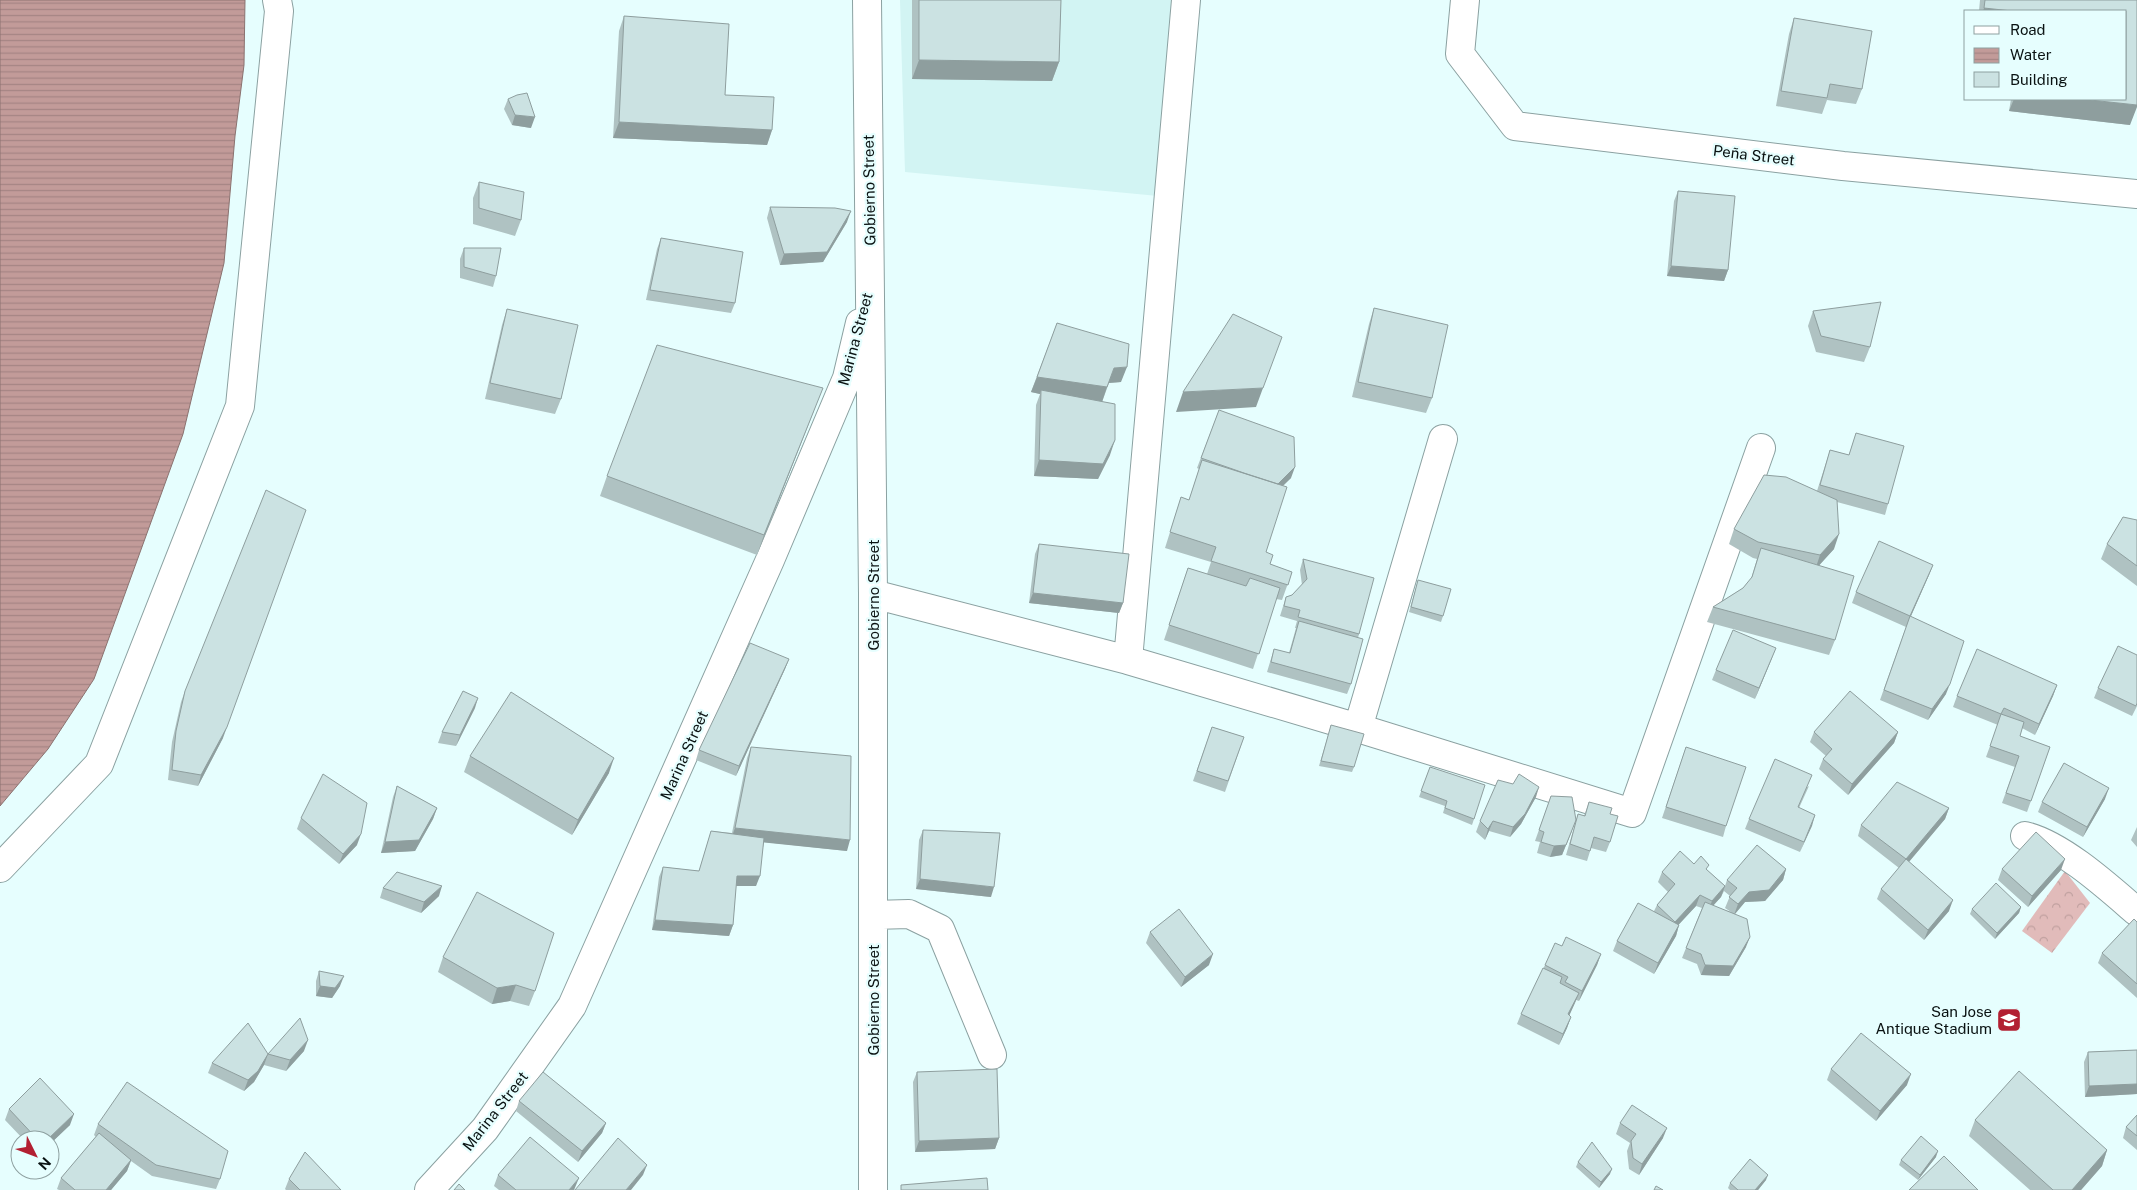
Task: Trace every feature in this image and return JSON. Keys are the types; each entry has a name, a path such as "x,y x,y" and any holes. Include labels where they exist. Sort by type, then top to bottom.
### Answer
{"street":[{"path":"0,868 99,764 240,406 278,20 277,0"},
{"name":"Gobierno Street","path":"867,0 873,594 873,1190"},
{"path":"1128,660 1186,0"},
{"name":"Peña Street","path":"1464,0 1460,54 1515,126 1843,166 2137,194"},
{"name":"Marina Street","path":"428,1190 485,1129 572,1006 770,560 847,378 870,282"},
{"path":"1358,728 1443,439"},
{"path":"873,594 1128,660 1358,728 1632,813 1761,448"},
{"path":"2025,836 2048,843 2075,862 2137,912"},
{"path":"873,915 909,914 940,929 992,1055"}],"shaded area":[{"path":"900,0 1177,0 1158,196 905,172"}],"green space":[{"path":"2065,871 2090,903 2052,953 2022,931"}],"water":[{"path":"0,0 245,0 244,65 235,136 224,263 183,434 94,679 48,749 0,806"}],"building":[{"path":"919,0 1061,0 1059,62 919,60"},
{"path":"1985,0 2137,0 2137,105 2090,100 2127,100 2127,10 2003,10 1984,8"},
{"path":"624,16 729,24 725,95 774,97 772,130 619,122"},
{"path":"1794,18 1872,31 1862,89 1830,84 1827,98 1781,91"},
{"path":"527,93 535,117 515,115 508,99"},
{"path":"479,182 524,192 521,220 479,208"},
{"path":"1678,191 1735,196 1728,270 1671,266"},
{"path":"770,207 835,208 851,211 827,252 784,254"},
{"path":"661,238 743,252 735,303 650,290"},
{"path":"464,248 501,248 496,276 464,267"},
{"path":"1881,302 1870,347 1821,336 1813,311"},
{"path":"1374,308 1448,325 1432,398 1358,382"},
{"path":"507,309 578,325 561,399 490,383"},
{"path":"1233,314 1282,337 1263,388 1183,392"},
{"path":"1057,323 1129,344 1127,367 1114,368 1107,387 1037,377"},
{"path":"657,345 823,388 764,535 607,476"},
{"path":"1041,390 1115,404 1115,440 1103,464 1039,460"},
{"path":"1219,410 1294,437 1295,467 1278,484 1201,458"},
{"path":"1856,433 1904,446 1888,504 1820,485 1830,450 1849,455"},
{"path":"1202,460 1287,487 1266,552 1273,555 1270,564 1292,572 1288,585 1211,561 1216,547 1170,532 1181,497 1189,500"},
{"path":"1764,475 1786,477 1837,500 1839,534 1820,555 1758,542 1734,529"},
{"path":"266,490 306,510 227,727 201,775 172,770 176,731 185,691"},
{"path":"2123,517 2137,520 2137,566 2107,544"},
{"path":"1879,541 1933,565 1910,616 1856,592"},
{"path":"1039,544 1129,554 1123,603 1033,593"},
{"path":"1761,548 1854,576 1835,640 1713,607 1743,588 1752,577"},
{"path":"1303,559 1374,578 1359,634 1298,617 1300,610 1284,606 1286,597 1292,595 1307,579"},
{"path":"1188,568 1246,586 1250,578 1280,588 1259,654 1169,625"},
{"path":"1418,580 1451,589 1443,616 1411,607"},
{"path":"1910,616 1964,641 1950,684 1932,709 1884,690"},
{"path":"1299,621 1363,639 1351,684 1271,662 1274,649 1290,653"},
{"path":"1733,630 1776,648 1759,688 1716,670"},
{"path":"750,643 789,659 739,766 699,750"},
{"path":"2118,646 2137,655 2136,706 2098,688"},
{"path":"1977,649 2057,685 2039,724 2004,708 2001,714 1957,696"},
{"path":"463,691 478,698 460,735 442,732"},
{"path":"1850,691 1898,732 1852,784 1823,759 1832,749 1814,732"},
{"path":"511,692 614,758 578,820 470,756"},
{"path":"2001,714 2024,722 2020,736 2050,747 2031,801 2006,793 2019,756 1990,746"},
{"path":"1331,725 1364,734 1354,767 1321,761"},
{"path":"1212,727 1244,737 1228,781 1197,771"},
{"path":"751,747 851,756 850,840 735,828"},
{"path":"1686,747 1746,767 1726,826 1666,807"},
{"path":"1775,759 1812,775 1798,807 1815,815 1804,842 1749,819"},
{"path":"2064,763 2109,788 2087,827 2042,802"},
{"path":"1430,767 1485,785 1474,819 1445,808 1447,801 1421,791"},
{"path":"323,774 367,803 361,834 343,854 301,818"},
{"path":"1519,774 1539,787 1525,814 1513,827 1493,821 1488,829 1480,821 1498,780 1513,784"},
{"path":"1897,782 1949,808 1906,859 1861,825"},
{"path":"397,786 437,808 419,840 385,842"},
{"path":"1551,796 1572,797 1576,820 1566,845 1554,846 1541,842 1544,832 1539,830"},
{"path":"1589,802 1612,808 1610,814 1618,816 1610,842 1594,837 1590,851 1570,844 1578,814 1585,816"},
{"path":"923,830 1000,833 994,887 920,879"},
{"path":"711,831 764,838 760,876 737,876 733,925 655,920 663,867 699,871"},
{"path":"2036,832 2065,859 2032,896 2002,869"},
{"path":"1757,845 1786,869 1769,890 1749,892 1738,904 1729,897 1737,888 1727,880"},
{"path":"1680,851 1694,864 1701,856 1709,865 1706,869 1725,886 1712,901 1700,895 1675,922 1657,905 1675,884 1662,872"},
{"path":"1906,859 1953,900 1928,930 1881,889"},
{"path":"397,872 442,886 424,902 383,888"},
{"path":"1996,883 2021,907 1997,933 1972,909"},
{"path":"477,892 554,933 535,991 516,985 497,988 443,957"},
{"path":"1705,902 1747,919 1750,937 1733,966 1705,965 1701,954 1686,948"},
{"path":"1638,903 1679,925 1658,963 1617,941"},
{"path":"1179,909 1213,954 1185,977 1150,932"},
{"path":"2134,919 2137,922 2137,984 2102,953"},
{"path":"1566,937 1601,954 1582,991 1565,982 1568,977 1545,965 1555,943 1562,946"},
{"path":"1543,968 1562,977 1560,983 1579,993 1568,1014 1571,1017 1563,1034 1521,1014"},
{"path":"319,971 344,976 335,988 320,986"},
{"path":"300,1018 308,1040 290,1060 268,1054"},
{"path":"248,1023 268,1054 258,1071 248,1080 212,1063"},
{"path":"1861,1033 1911,1074 1880,1111 1831,1069"},
{"path":"2137,1050 2137,1084 2089,1086 2088,1052"},
{"path":"997,1069 999,1138 919,1141 917,1072"},
{"path":"2019,1071 2107,1150 2072,1190 2053,1190 1975,1120"},
{"path":"543,1072 606,1123 582,1151 519,1101"},
{"path":"40,1078 74,1114 57,1130 29,1130 9,1109"},
{"path":"127,1082 228,1151 220,1179 156,1165 98,1124"},
{"path":"1632,1105 1667,1128 1642,1164 1633,1158 1631,1141 1636,1134 1620,1123"},
{"path":"2137,1115 2137,1136 2126,1127"},
{"path":"99,1133 131,1160 106,1190 75,1190 61,1178"},
{"path":"1921,1136 1938,1151 1920,1175 1901,1160"},
{"path":"530,1137 579,1178 569,1190 516,1190 498,1175"},
{"path":"618,1138 647,1165 626,1190 575,1190"},
{"path":"1592,1142 1612,1169 1601,1182 1578,1162"},
{"path":"305,1152 341,1190 300,1190 289,1179"},
{"path":"1944,1156 1978,1190 1909,1190"},
{"path":"1750,1159 1768,1175 1755,1190 1738,1190 1730,1183"},
{"path":"987,1178 988,1190 901,1190 901,1185"},
{"path":"459,1184 465,1190 454,1190"},
{"path":"1656,1186 1663,1190 1654,1190"}],"place":[{"name":"San Jose Antique Stadium","path":"2009,1020"}]}
